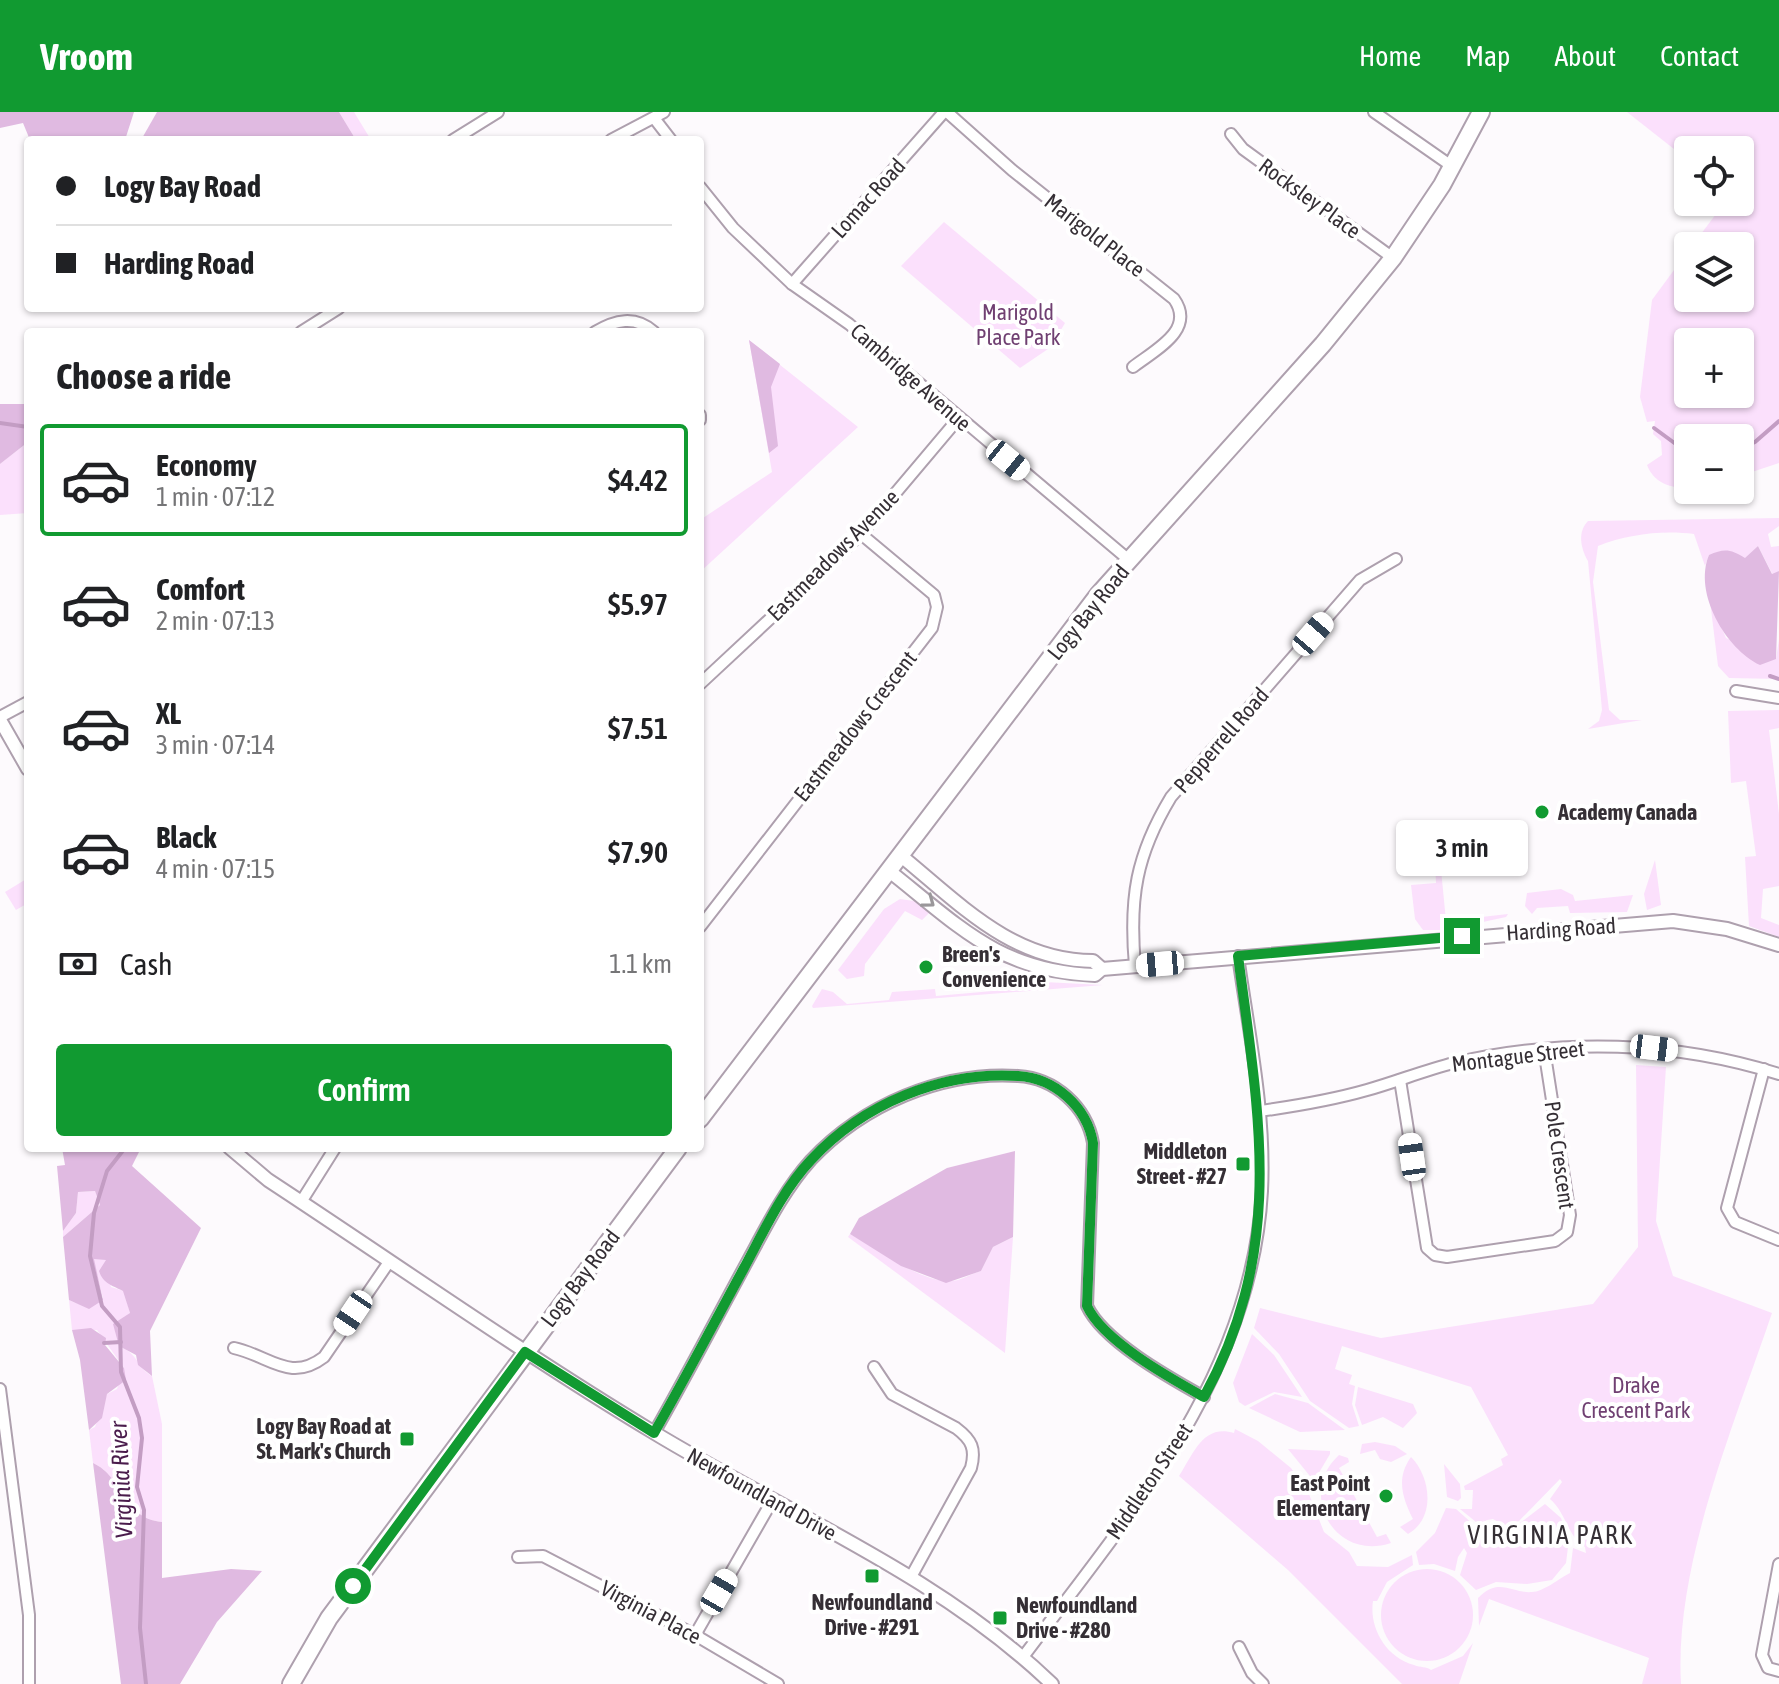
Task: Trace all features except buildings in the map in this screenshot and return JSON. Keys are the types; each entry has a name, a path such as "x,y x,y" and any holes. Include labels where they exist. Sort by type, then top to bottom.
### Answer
{"main road":[{"name":"Logy Bay Road","path":"704,1114 1072,628 1323,344 1393,258 1453,167 1481,112"},
{"name":"Logy Bay Road","path":"291,1684 329,1618 675,1152"}],"street":[{"path":"459,136 498,112"},
{"name":"Lomac Road","path":"792,284 945,112"},
{"name":"Marigold Place","path":"945,112 1012,170 1174,299 1181,319 1176,333 1133,367"},
{"path":"1374,112 1453,167"},
{"path":"619,136 659,115 669,136"},
{"name":"Rocksley Place","path":"1231,134 1243,149 1393,258"},
{"name":"Cambridge Avenue","path":"704,192 733,228 792,284 849,324 1129,560"},
{"path":"307,328 333,312"},
{"path":"603,328 617,321 633,321 646,328"},
{"name":"Eastmeadows Avenue","path":"704,680 861,534 958,419"},
{"name":"Eastmeadows Crescent","path":"704,922 932,628 937,607 934,595 861,534"},
{"name":"Pepperrell Road","path":"1135,966 1132,912 1136,875 1154,826 1171,797 1360,580 1396,559"},
{"path":"1736,691 1779,698"},
{"path":"24,704 0,719 24,762"},
{"name":"Harding Road","path":"900,855 963,908 1016,944 1064,960 1093,961 1102,969"},
{"name":"Harding Road","path":"888,870 989,947 1020,964 1078,974 1095,975 1102,969 1238,956 1673,921 1727,929 1779,945"},
{"name":"Middleton Street","path":"1023,1657 1156,1476 1204,1397 1237,1324 1252,1267 1262,1189 1260,1111 1238,956"},
{"name":"Montague Street","path":"1260,1111 1330,1100 1471,1059 1544,1049 1654,1048 1715,1057 1779,1074"},
{"name":"Pole Crescent","path":"1400,1080 1427,1248 1435,1255 1447,1257 1555,1241 1567,1232 1570,1215 1544,1049"},
{"path":"1764,1069 1727,1208 1735,1222 1779,1240"},
{"path":"654,1433 774,1213 811,1160 838,1135 878,1108 928,1087 990,1076 1021,1076 1043,1082 1063,1093 1081,1111 1090,1126 1093,1143 1087,1306 1093,1320 1114,1338 1204,1397"},
{"name":"Newfoundland Drive","path":"235,1152 268,1180 389,1262 654,1433 772,1501 912,1575 1023,1657 1052,1684"},
{"path":"301,1202 332,1152"},
{"path":"234,1348 257,1353 294,1370 309,1368 324,1357 389,1262"},
{"path":"874,1367 892,1394 956,1428 971,1442 974,1450 971,1468 912,1575"},
{"path":"0,1389 30,1628 29,1684"},
{"path":"695,1635 772,1501"},
{"name":"Virginia Place","path":"518,1557 543,1556 695,1635 778,1684"},
{"path":"1779,1564 1762,1655 1768,1668 1779,1671"},
{"path":"1239,1647 1252,1673 1263,1684"}],"green space":[{"path":"339,112 354,112 369,136 354,136"},
{"path":"1627,112 1779,112 1779,463 1754,471 1754,424 1674,424 1674,487 1654,476 1647,465 1662,455 1661,441 1653,434 1655,421 1647,422 1640,397 1652,300 1674,270 1674,312 1754,312 1754,232 1702,232 1714,216 1754,216 1754,136 1674,136 1674,149"},
{"name":"Marigold Place Park","path":"944,222 1065,323 1051,347 1020,368 901,266"},
{"path":"749,340 858,427 704,568 704,517 772,472"},
{"path":"24,445 24,513 0,515 0,464"},
{"path":"1779,518 1779,526 1768,534 1771,547 1779,546 1779,571 1773,575 1758,546 1745,559 1709,555 1705,566 1694,534 1646,534 1598,546 1593,582 1609,710 1620,720 1642,720 1588,729 1599,721 1602,710 1588,561 1581,541 1582,530 1588,521"},
{"path":"1710,601 1726,638 1776,659 1779,639 1779,679 1729,678 1718,666"},
{"path":"1779,710 1779,728 1769,730 1779,814 1779,886 1763,889 1761,918 1779,925 1779,937 1749,926 1745,857 1756,856 1746,781 1731,783 1728,711"},
{"path":"1440,859 1446,921 1508,914 1506,917 1446,930 1423,930 1415,919 1411,885 1436,883 1435,862"},
{"path":"1655,860 1661,905 1647,910 1644,894"},
{"path":"24,880 24,905 16,910 5,892"},
{"path":"1561,889 1573,895 1575,901 1633,895 1627,912 1570,913 1568,906 1537,908 1532,914 1525,906 1527,893"},
{"path":"900,899 914,901 929,913 922,920 905,911 865,964 864,976 847,979 838,970 884,909"},
{"path":"1044,982 1103,985 813,1008 812,1006 822,989 833,992 847,1004 889,1000 892,992 935,989 936,996 1039,987"},
{"name":"Drake Crescent Park","path":"1636,1065 1666,1067 1656,1221 1673,1276 1772,1313 1725,1448 1697,1544 1681,1639 1681,1684 1642,1684 1649,1658 1489,1599 1479,1626 1478,1598 1486,1592 1499,1587 1525,1592 1541,1590 1570,1573 1573,1548 1586,1553 1585,1547 1574,1537 1550,1499 1562,1482 1560,1479 1519,1521 1507,1527 1493,1519 1476,1522 1460,1509 1472,1509 1473,1490 1465,1490 1464,1486 1503,1465 1501,1459 1508,1455 1471,1387 1342,1346 1335,1369 1352,1375 1349,1384 1355,1386 1352,1404 1359,1426 1349,1428 1310,1401 1279,1354 1254,1328 1260,1308 1381,1338 1593,1304 1638,1247"},
{"path":"95,1191 100,1205 63,1237 63,1231 76,1213 78,1192"},
{"path":"850,1234 917,1273 945,1281 958,1280 981,1271 993,1247 1013,1237 1005,1353 848,1237"},
{"path":"94,1259 107,1260 111,1287 124,1291 130,1313 117,1328 119,1346 152,1376 162,1424 162,1522 139,1513 103,1469 93,1463 89,1430 95,1427 107,1394 117,1389 124,1368 97,1330 72,1330 69,1300 87,1305 103,1298"},
{"path":"1252,1334 1274,1355 1302,1397 1274,1392 1245,1406 1239,1402 1233,1383"},
{"path":"1358,1387 1413,1404 1417,1413 1403,1428 1383,1417 1362,1425 1355,1405"},
{"path":"1275,1394 1308,1403 1345,1430 1300,1432 1249,1408"},
{"path":"1235,1429 1258,1441 1291,1468 1309,1494 1324,1532 1349,1552 1357,1566 1388,1567 1412,1555 1413,1565 1387,1582 1377,1601 1373,1601 1377,1631 1395,1655 1431,1670 1463,1656 1473,1643 1459,1684 1402,1684 1288,1570 1179,1476 1200,1442 1214,1433 1234,1433"},
{"path":"1375,1442 1395,1446 1407,1454 1391,1462 1380,1459 1375,1450 1360,1454 1362,1444"},
{"path":"1288,1449 1330,1451 1330,1454 1314,1481"},
{"path":"1339,1455 1348,1458 1349,1462 1339,1468 1377,1537 1386,1534 1391,1543 1371,1546 1353,1543 1338,1534 1328,1520 1322,1505 1321,1487 1327,1470"},
{"path":"1411,1457 1423,1475 1428,1497 1423,1518 1408,1534 1400,1527 1413,1519 1402,1488 1403,1472"},
{"path":"1444,1464 1460,1484 1461,1498 1458,1501 1447,1497"},
{"path":"1545,1504 1561,1518 1567,1535 1527,1538 1512,1533 1512,1529"},
{"path":"1446,1508 1456,1509 1474,1525 1485,1520 1519,1542 1564,1541 1568,1547 1566,1563 1552,1580 1527,1584 1496,1582 1476,1590 1460,1575 1467,1553 1464,1548 1455,1571 1434,1564 1419,1565 1416,1552 1435,1533"},
{"path":"1418,1569 1436,1569 1453,1576 1466,1589 1473,1615 1466,1641 1453,1654 1436,1661 1418,1661 1401,1654 1388,1641 1381,1624 1381,1606 1388,1589 1401,1576"}],"shaded area":[{"path":"0,112 134,112 126,136 28,136 23,123 0,128"},
{"path":"157,112 339,112 354,136 143,136"},
{"path":"749,340 780,364 771,387 778,446 769,453"},
{"path":"0,404 24,404 24,445 0,464"},
{"path":"1758,546 1772,574 1779,571 1776,659 1760,665 1747,657 1725,633 1709,602 1705,586 1709,555 1727,550 1745,558"},
{"path":"1015,1151 1013,1237 993,1247 981,1271 946,1283 901,1266 850,1234 859,1218 947,1168"},
{"path":"63,1152 139,1152 132,1166 201,1228 150,1331 152,1376 138,1365 136,1355 119,1346 113,1324 130,1313 123,1291 103,1279 99,1271 106,1260 94,1259 103,1300 89,1309 69,1300 63,1237 100,1205 95,1191 78,1192 76,1213 63,1231 57,1166 65,1165"},
{"path":"91,1328 106,1338 105,1345 124,1368 126,1380 107,1394 102,1418 89,1430 80,1360 72,1330"},
{"path":"93,1463 103,1469 139,1513 162,1522 162,1578 231,1569 262,1571 217,1622 180,1684 121,1684"}],"waterway":[{"path":"1754,442 1779,421"},
{"name":"Virginia River","path":"0,423 24,426"},
{"path":"1654,428 1674,443"},
{"path":"1770,676 1779,679"},
{"name":"Virginia River","path":"122,1152 107,1171 94,1213 90,1256 102,1306 120,1327 121,1372 139,1418 142,1438 137,1487 144,1510 140,1628 146,1684"},
{"path":"104,1343 121,1342"}],"place":[{"name":"Academy Canada","path":"1542,812"},
{"name":"Breen's Convenience","path":"926,967"},
{"name":"Middleton Street - #27","path":"1243,1164"},
{"name":"Logy Bay Road at St. Mark's Church","path":"407,1439"},
{"name":"East Point Elementary","path":"1386,1496"},
{"name":"Newfoundland Drive - #291","path":"872,1576"},
{"name":"Newfoundland Drive - #280","path":"1000,1618"}],"district":[{"name":"VIRGINIA PARK","path":"1551,1535"}],"route":[{"path":"353,1586 393,1536 525,1352 654,1433 774,1213 811,1160 867,1113 928,1087 961,1079 1021,1076 1043,1082 1063,1093 1081,1111 1090,1126 1093,1143 1085,1291 1093,1320 1114,1338 1204,1397 1217,1374 1245,1297 1257,1241 1262,1189 1260,1111 1238,956 1462,936"}]}
